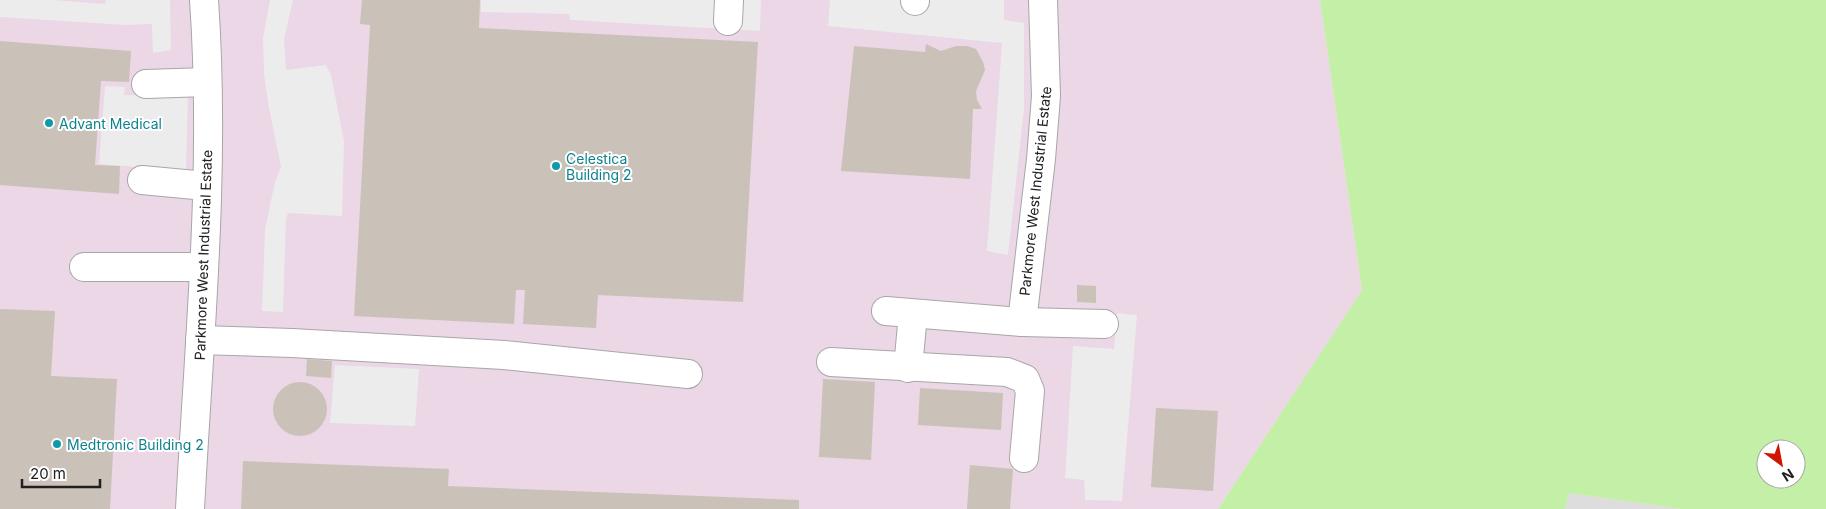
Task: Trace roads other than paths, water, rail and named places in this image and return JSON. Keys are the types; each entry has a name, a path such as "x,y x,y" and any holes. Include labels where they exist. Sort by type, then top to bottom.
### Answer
{"street":[{"name":"Parkmore West Industrial Estate","path":"190,509 204,267 208,157 204,0"},
{"name":"Parkmore West Industrial Estate","path":"1022,322 1041,158 1046,96 1043,0"},
{"path":"146,84 207,82"},
{"path":"142,180 206,186"},
{"path":"84,267 204,267"},
{"path":"886,311 1022,322 1104,324"},
{"path":"908,368 913,314"},
{"path":"200,340 504,355 688,374"},
{"path":"831,362 908,368 1008,372 1025,379 1030,391 1024,458"}],"place":[{"name":"Advant Medical","path":"49,123"},
{"name":"Celestica Building 2","path":"556,166"},
{"name":"Medtronic Building 2","path":"57,444"}]}
